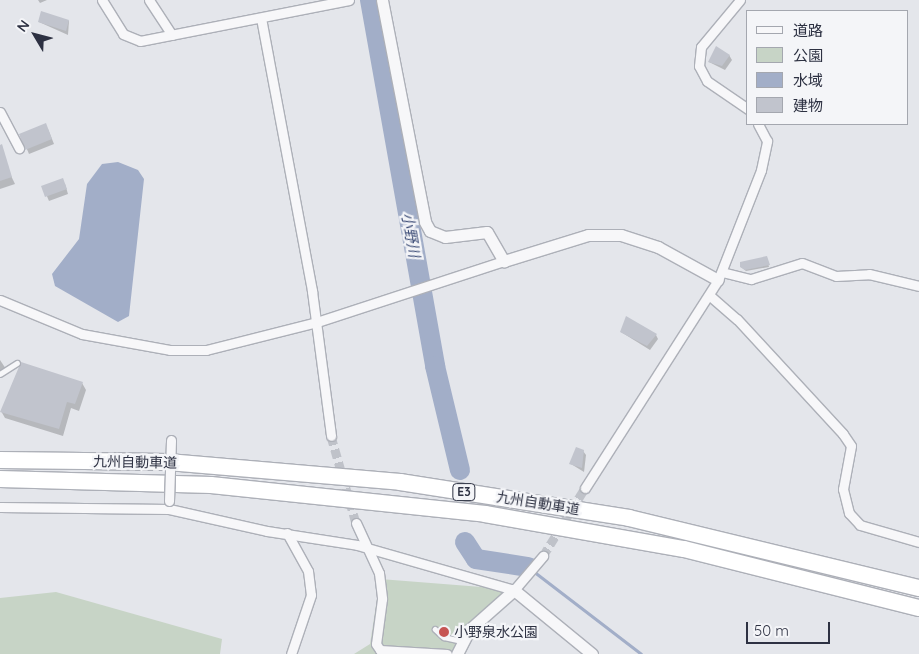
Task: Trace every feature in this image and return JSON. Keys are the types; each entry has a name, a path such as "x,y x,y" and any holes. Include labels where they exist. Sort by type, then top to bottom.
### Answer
{"highway":[{"name":"九州自動車道","path":"0,460 168,462 409,484 630,518 919,588"},
{"name":"九州自動車道","path":"0,479 212,484 485,514 684,549 919,608"}],"street":[{"path":"102,0 115,26 130,39 172,35 349,0"},
{"path":"150,0 172,35"},
{"path":"382,0 425,222 438,236 487,232 504,261"},
{"path":"740,0 702,47 699,66 707,81 746,108"},
{"path":"262,18 317,322 331,436"},
{"path":"0,112 19,148"},
{"path":"585,488 720,276 761,170 767,141 759,125"},
{"path":"0,300 82,334 170,350 243,344 588,235 621,235 658,247 720,276 751,279 802,263 836,276 869,274 919,286"},
{"path":"709,295 737,319 843,434 850,446 843,489 849,513 860,525 919,542"},
{"path":"169,505 171,440"},
{"path":"0,507 169,505 287,533 370,548 514,590 592,654"},
{"path":"356,523 370,548 382,600 376,644 380,650 447,654"},
{"path":"287,533 308,571 311,595 291,654"},
{"path":"457,654 462,641 514,590 543,556"}],"lane":[{"path":"0,374 17,363"},
{"path":"435,629 444,637 462,641"}],"green space":[{"path":"380,579 507,589 462,630 454,654 354,654 370,644"},
{"path":"56,592 222,639 220,654 0,654 0,598"}],"water":[{"path":"118,162 138,170 144,179 129,316 118,322 55,286 52,274 79,239 87,184 102,164"}],"building":[{"path":"41,11 69,20 66,31 38,22"},
{"path":"716,46 730,55 722,66 708,62"},
{"path":"46,123 52,139 25,150 19,134"},
{"path":"2,144 12,177 0,181 0,145"},
{"path":"63,178 67,189 45,197 41,186"},
{"path":"767,256 770,265 745,270 740,267 740,262"},
{"path":"626,316 657,334 647,346 620,332"},
{"path":"21,362 83,382 75,404 67,402 59,429 0,412"},
{"path":"576,447 584,450 582,468 569,464"}],"waterway":[{"name":"小野川","path":"370,0 435,366 460,470"},
{"name":"小野川","path":"465,542 476,559 528,567"},
{"path":"533,571 641,654"}],"tunnel":[{"path":"331,436 356,523"},
{"path":"543,556 585,488"}],"place":[{"name":"小野泉水公園","path":"444,632"}]}
